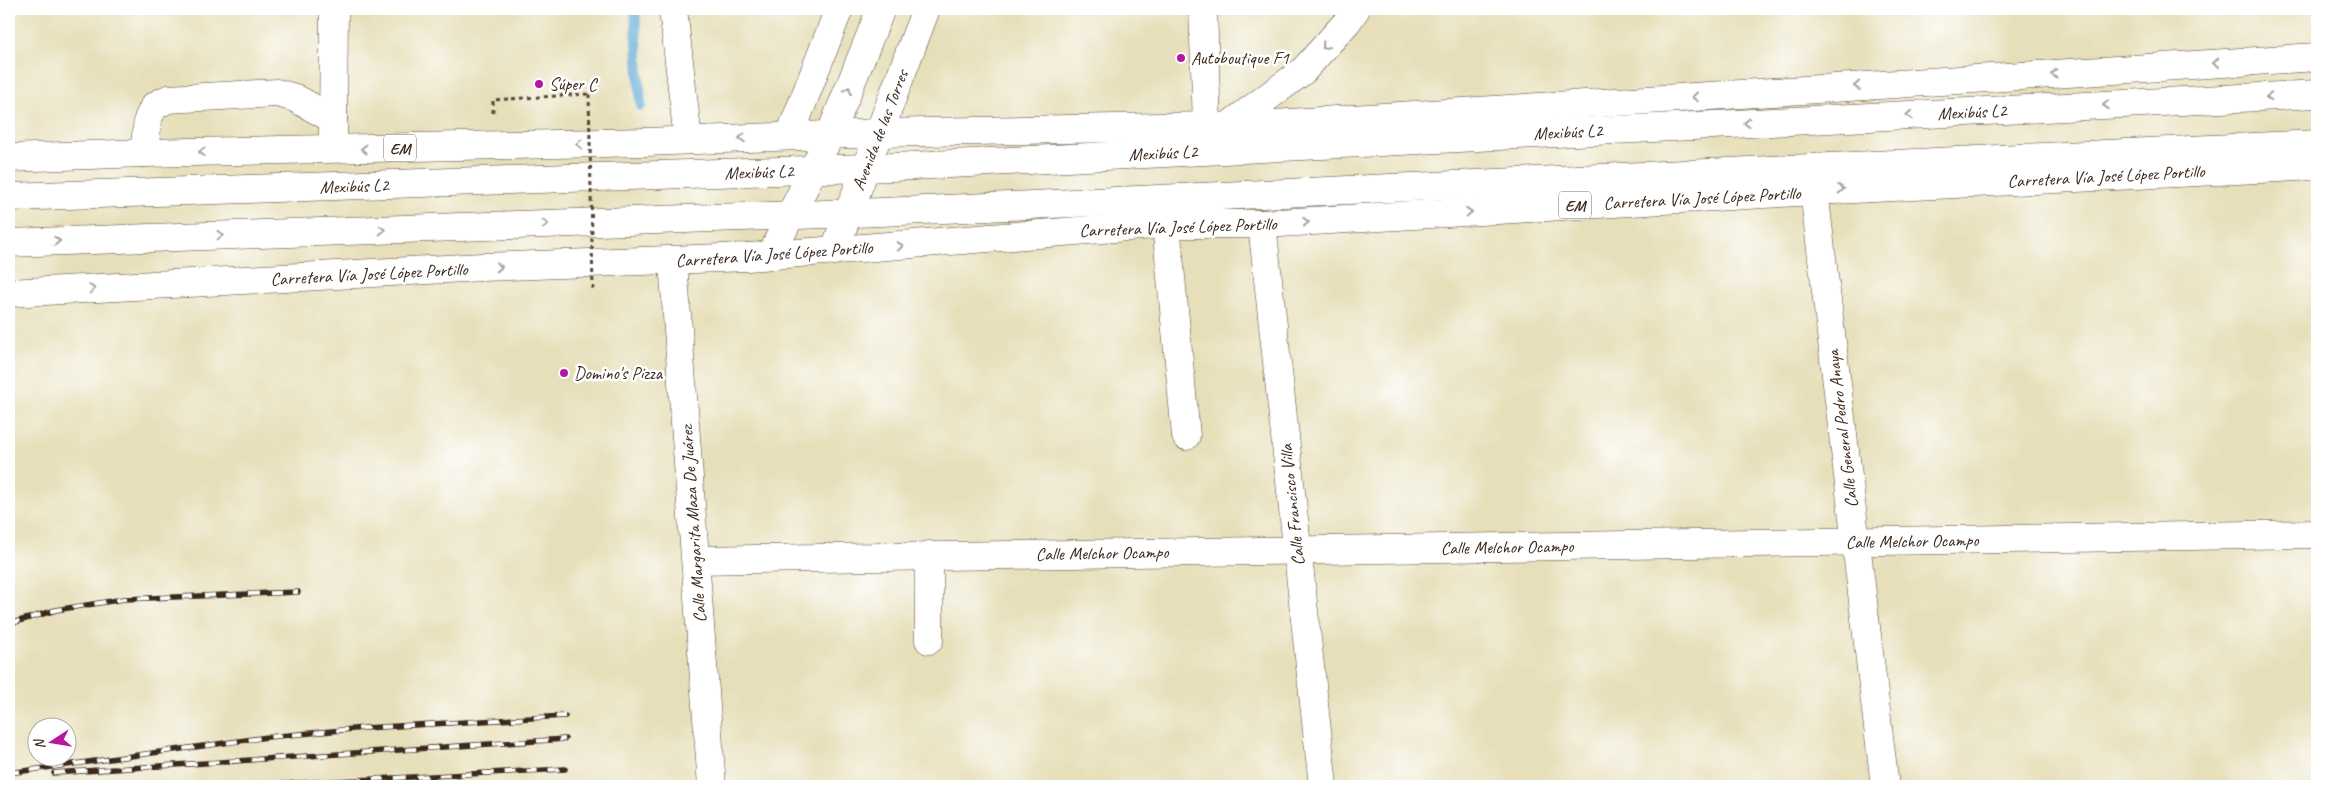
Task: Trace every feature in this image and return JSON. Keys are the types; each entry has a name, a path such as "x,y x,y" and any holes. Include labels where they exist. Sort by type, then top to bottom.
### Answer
{"main road":[{"path":"332,150 334,9"},
{"path":"673,9 688,140"},
{"path":"790,135 839,9"},
{"path":"771,255 792,216 830,135 881,9"},
{"name":"Avenida de las Torres","path":"834,251 926,9"},
{"path":"1203,9 1217,126 1303,71 1347,22 1356,9"},
{"name":"EM","path":"9,158 144,153 494,146 879,132 1217,126 2317,57"},
{"path":"144,153 148,119 154,106 168,99 277,93 295,98 333,119"},
{"name":"Mexibús L2","path":"9,198 866,168 2317,94"},
{"path":"9,243 792,216 2317,144"},
{"name":"Carretera Vía José López Portillo","path":"9,293 482,268 673,262 1166,224 1262,224 1814,191 2317,166"},
{"name":"Calle General Pedro Anaya","path":"1814,191 1886,786"},
{"path":"1166,224 1186,436"},
{"name":"Calle Francisco Villa","path":"1262,224 1323,786"},
{"name":"Calle Margarita Maza De Juárez","path":"673,262 712,786"},
{"name":"Calle Melchor Ocampo","path":"696,560 2317,534"},
{"path":"929,555 929,640"}],"path":[{"path":"494,146 493,100 589,94 593,289"}],"waterway":[{"path":"635,9 641,106"}],"railway":[{"path":"9,624 56,610 124,599 298,592"},
{"path":"9,773 268,737 364,728 565,716"},
{"path":"54,773 565,739"},
{"path":"241,786 565,769"}],"place":[{"name":"Autoboutique F1","path":"1181,58"},
{"name":"Súper C","path":"539,84"},
{"name":"Domino's Pizza","path":"564,373"}]}
